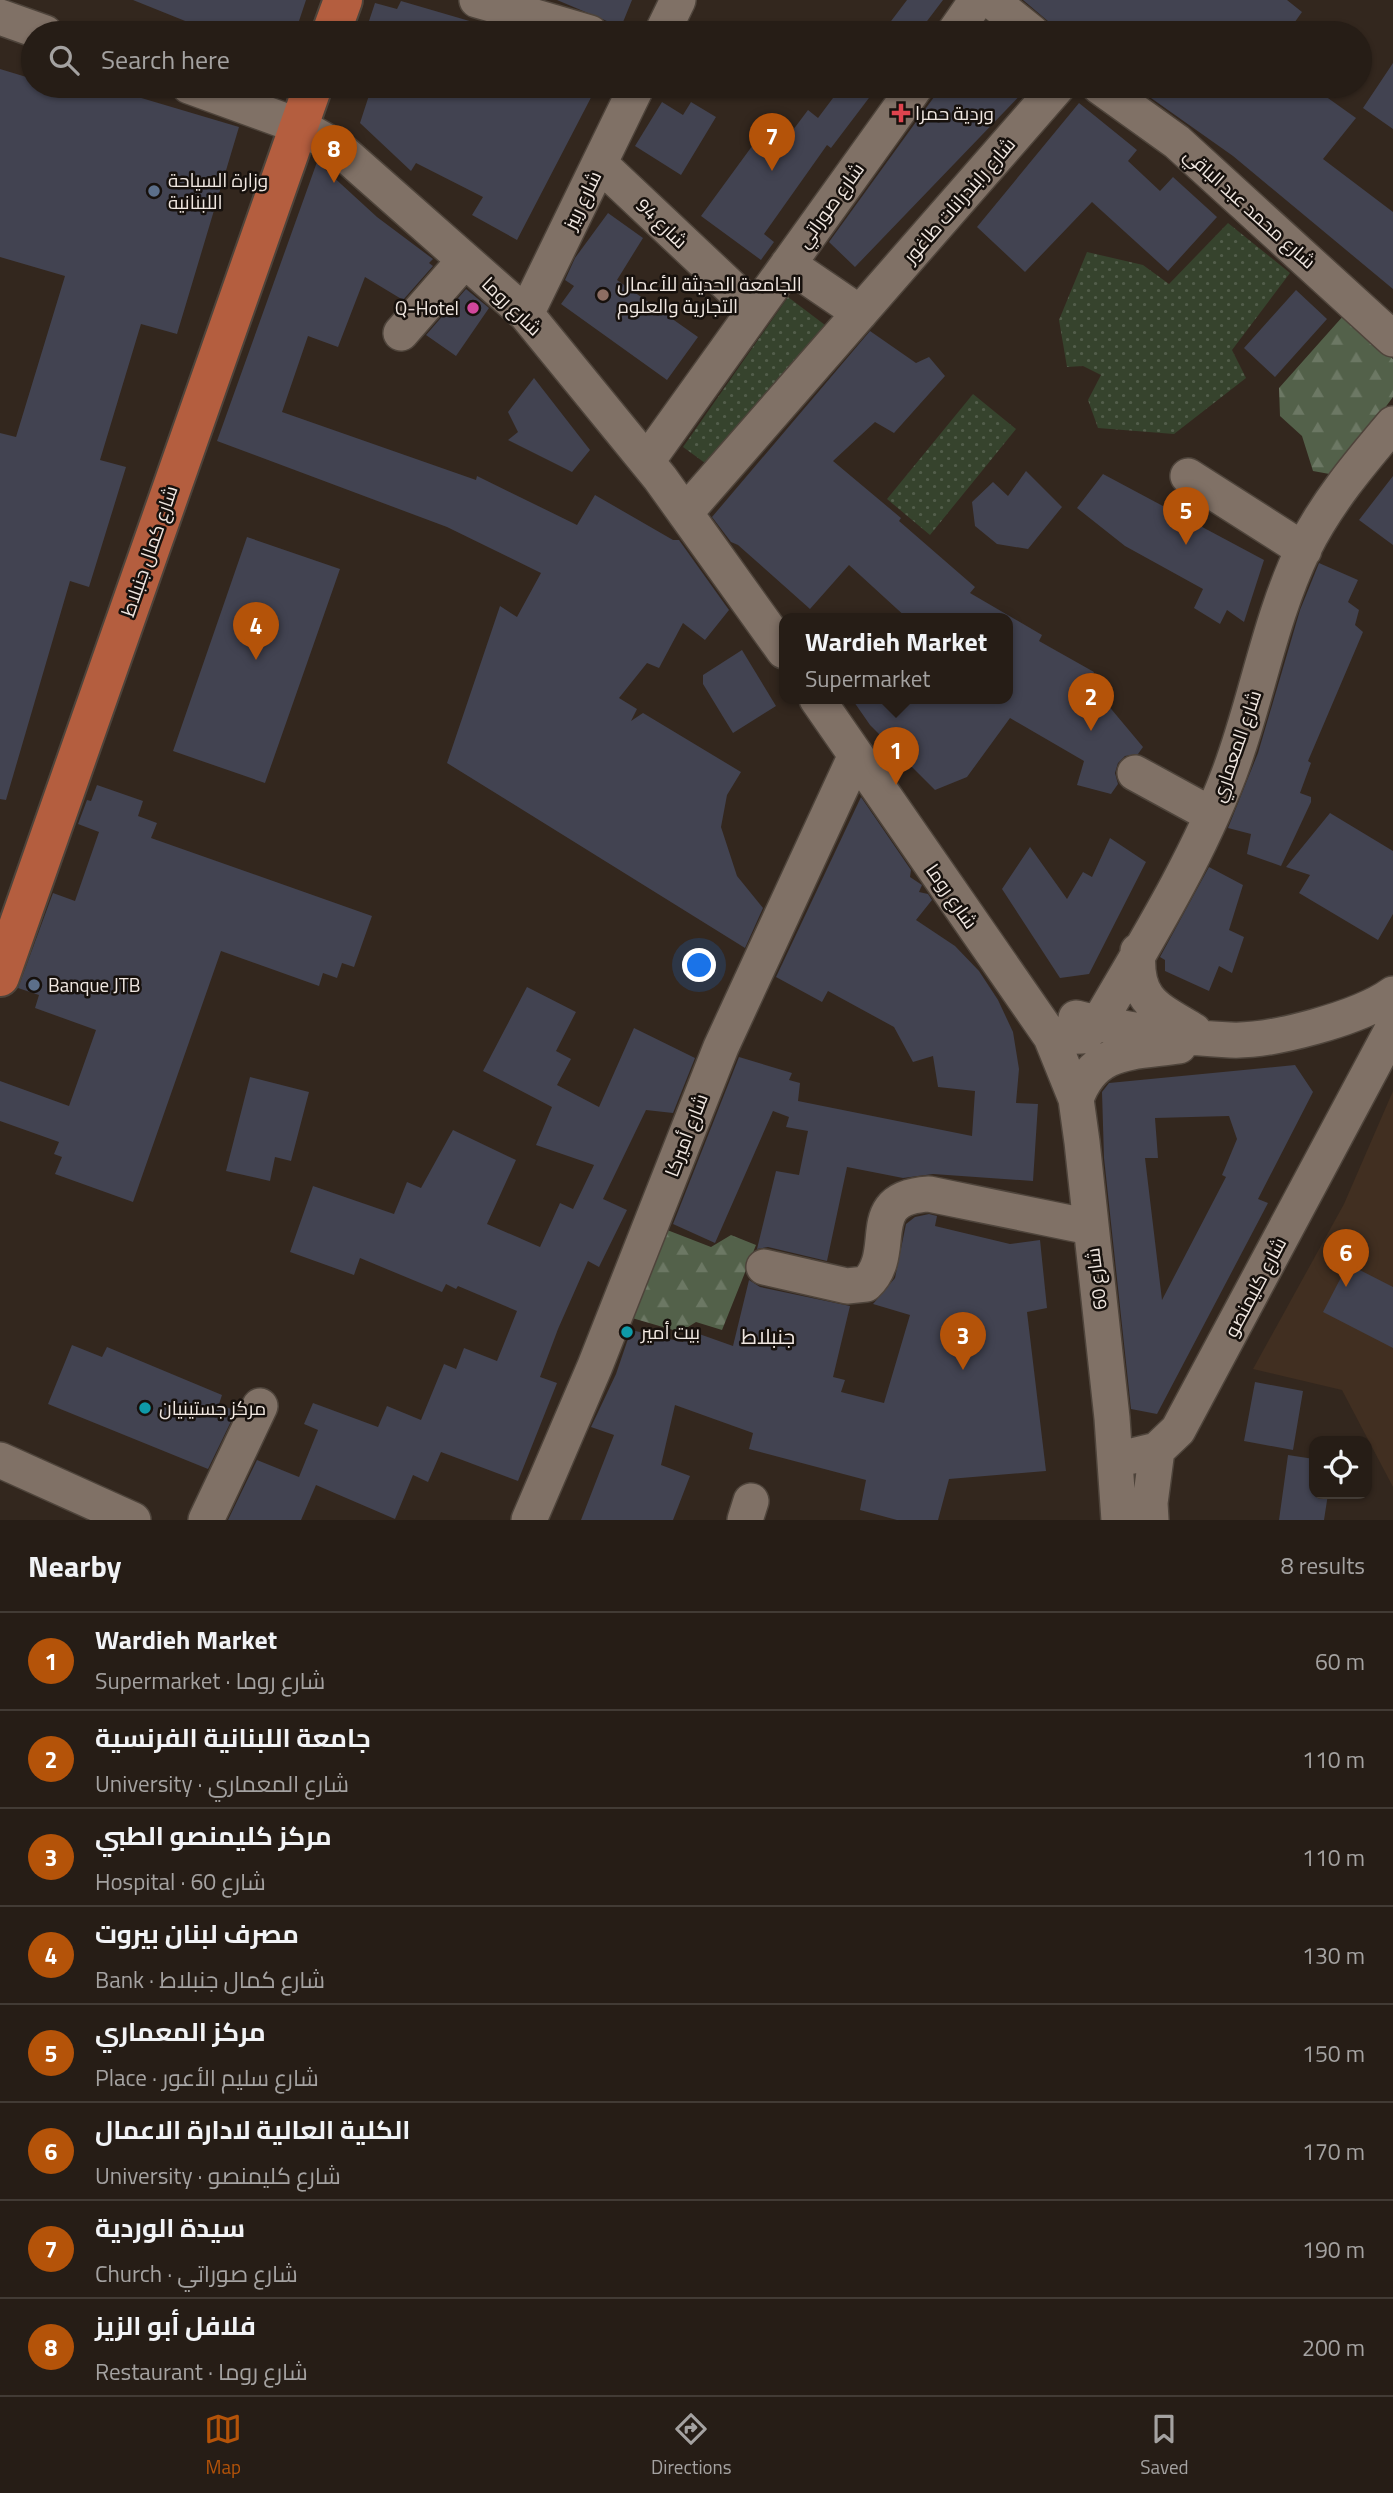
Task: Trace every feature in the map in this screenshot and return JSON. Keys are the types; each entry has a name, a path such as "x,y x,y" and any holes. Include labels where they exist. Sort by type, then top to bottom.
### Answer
{"main road":[{"path":"335,21 343,0"},
{"name":"شارع كمال جنبلاط","path":"0,977 309,98"}],"street":[{"path":"477,0 549,21"},
{"path":"668,21 678,0"},
{"path":"963,21 978,0"},
{"path":"991,0 1017,21"},
{"path":"0,17 21,24"},
{"name":"شارع روما","path":"223,98 299,125 355,161 526,314 647,461 779,643"},
{"name":"شارع ربيز","path":"526,314 631,98"},
{"name":"شارع صوراتي","path":"647,461 907,98"},
{"name":"شارع رابندرانات طاغور","path":"685,513 1048,98"},
{"name":"شارع محمد عبد الباقي","path":"1116,98 1177,142 1393,339"},
{"name":"شارع 94","path":"600,164 755,310"},
{"path":"401,333 464,261"},
{"path":"788,264 860,313"},
{"name":"شارع المعماري","path":"1098,1022 1212,815 1230,773 1281,607 1304,550 1330,504 1393,424"},
{"path":"621,431 643,436 668,434"},
{"path":"1188,476 1304,550"},
{"name":"شارع روما","path":"820,704 1051,1037 1076,1099"},
{"name":"شارع أميركا","path":"528,1520 595,1366 721,1047 856,755"},
{"path":"1135,773 1212,815"},
{"path":"1138,951 1136,974 1141,992 1153,1006 1217,1038"},
{"path":"1076,1099 1083,1080 1103,1060 1217,1038 1329,1022 1383,1001 1393,994"},
{"path":"1027,1001 1052,1011 1098,1022 1217,1038"},
{"path":"1051,1037 1082,1036 1098,1022"},
{"path":"1329,1022 1347,1032 1354,1041 1359,1070 1356,1096"},
{"name":"شارع كليمنصو","path":"1157,1450 1178,1430 1393,1028"},
{"name":"شارع 60","path":"1076,1099 1116,1460"},
{"path":"764,1267 847,1286 866,1284 876,1271 887,1216 894,1204 913,1195 929,1194 1090,1227"},
{"path":"206,1520 260,1406"},
{"path":"1119,1520 1116,1460 1157,1450 1150,1503 1151,1520"},
{"path":"0,1460 133,1520"}],"shaded area":[{"path":"1393,1091 1393,1487 1372,1447 1372,1436 1366,1436 1342,1390 1253,1369 1344,1204"}],"green space":[{"path":"1228,223 1290,273 1232,350 1246,378 1174,434 1098,428 1088,400 1101,375 1083,366 1067,367 1059,320 1087,252 1143,265 1169,284"},
{"path":"788,297 829,328 705,463 683,447"},
{"path":"1344,315 1393,359 1393,397 1335,475 1313,471 1302,436 1280,416 1279,388"},
{"path":"973,394 1016,429 930,535 887,499"},
{"path":"662,1228 711,1247 731,1235 756,1245 722,1330 696,1322 680,1332 632,1318"}],"building":[{"path":"133,0 306,0 299,21 185,21"},
{"path":"557,0 632,0 623,21 607,21"},
{"path":"907,0 943,0 927,21 891,21"},
{"path":"1023,0 1287,0 1302,12 1296,21 1048,21"},
{"path":"401,1 469,21 369,21 375,3 397,9"},
{"path":"1393,63 1393,129 1363,108"},
{"path":"0,69 21,75 21,98 141,98 239,127 177,334 141,324 100,460 126,467 89,587 70,581 6,800 0,799 0,433 16,437 65,276 0,257"},
{"path":"368,98 591,98 517,240 472,215 483,197 416,163 411,171 360,123"},
{"path":"833,98 869,98 831,148 827,145 764,234 774,242 761,260 701,216 774,116 793,130 808,110 818,118"},
{"path":"933,98 1017,98 855,267 829,242"},
{"path":"1151,98 1328,98 1356,118 1323,159 1393,212 1393,289 1233,156"},
{"path":"662,102 683,115 691,102 716,117 681,175 635,146"},
{"path":"1079,103 1137,150 1128,161 1160,191 1173,177 1217,217 1168,271 1092,202 1025,272 977,227"},
{"path":"317,162 377,217 433,259 429,263 433,266 403,300 365,277 338,347 308,336 282,412 476,480 477,476 577,525 595,495 673,540 679,540 729,610 705,640 683,623 659,668 647,663 619,698 637,709 631,721 643,713 741,772 727,795 721,827 737,876 763,908 745,948 447,763 500,606 517,617 541,573 447,527 217,441"},
{"name":"الجامعة الحديثة للأعمال التجارية والعلوم","path":"608,213 643,238 617,280 698,337 667,380 561,304 574,286 565,280 575,258"},
{"path":"466,289 489,308 456,356 426,335"},
{"path":"1296,290 1327,319 1275,377 1244,348"},
{"path":"870,331 916,363 929,357 945,376 894,433 875,422 833,461 901,518 899,521 975,587 970,593 1004,613 901,613 849,565 810,609 738,545 731,542 712,517"},
{"path":"534,378 590,450 572,472 508,440 518,432 508,412"},
{"path":"1026,471 1062,507 1028,549 997,544 975,526 972,502 993,482 1008,496"},
{"path":"1103,474 1264,560 1244,622 1227,610 1220,624 1194,608 1203,589 1125,546 1077,508"},
{"path":"1393,476 1393,545 1359,520"},
{"path":"247,537 340,569 265,783 173,751"},
{"path":"1319,563 1358,580 1348,602 1359,610 1355,625 1363,632 1308,761 1311,763 1300,793 1311,797 1311,802 1281,866 1247,854 1251,834 1228,828 1258,753 1300,610"},
{"path":"1013,618 1042,635 1039,641 1094,672 1087,696 1107,704 1143,747 1138,754 1125,756 1118,763 1115,773 1118,784 1111,794 1077,785 1084,761 1010,718 967,777 935,790 870,725 855,704 1013,704"},
{"path":"742,650 776,706 733,733 703,684 703,675"},
{"path":"97,785 143,801 138,816 157,823 151,838 372,916 354,967 342,963 337,978 323,973 319,986 221,951 133,1202 55,1174 62,1157 54,1154 59,1142 0,1121 0,1081 69,1106 96,1030 35,1008 39,995 18,988 53,893 75,901 99,832 78,824 87,800 91,801"},
{"path":"861,797 911,870 910,877 922,885 919,892 928,894 932,900 916,920 955,946 979,971 998,1000 1013,1032 1019,1069 1016,1103 1038,1104 1033,1181 933,1174 903,1178 847,1167 827,1261 768,1247 757,1249 776,1171 799,1175 808,1131 786,1127 789,1117 773,1111 715,1243 673,1224 739,1057 792,1073 789,1080 800,1083 798,1101 972,1136 975,1091 938,1087 933,1056 913,1062 894,1027 828,991 822,1002 776,977"},
{"path":"1330,813 1393,851 1393,914 1378,940 1299,893 1310,875 1286,867"},
{"path":"1110,838 1146,862 1089,974 1060,978 1002,889 1030,847 1067,899 1083,872 1092,877"},
{"path":"1209,867 1243,885 1229,930 1244,937 1232,973 1219,966 1209,991 1165,971 1165,960 1160,957"},
{"path":"527,987 576,1012 556,1051 571,1059 557,1085 599,1107 634,1028 695,1058 673,1113 646,1110 603,1199 627,1210 599,1267 588,1261 558,1329 540,1377 557,1383 518,1481 441,1452 428,1482 413,1475 395,1519 316,1485 301,1520 228,1520 257,1460 299,1477 318,1430 304,1424 313,1403 378,1427 387,1406 421,1420 444,1364 456,1369 464,1348 497,1361 517,1311 458,1286 456,1289 446,1284 442,1292 360,1258 354,1275 290,1252 313,1186 394,1214 407,1182 421,1188 453,1130 516,1160 487,1224 540,1247 560,1203 573,1209 594,1165 536,1145 552,1107 483,1071"},
{"path":"1295,1065 1313,1092 1258,1199 1268,1203 1157,1414 1131,1409 1104,1158 1102,1092 1109,1083","holes":["1229,1116 1237,1139 1222,1175 1226,1177 1162,1300 1145,1158 1158,1158 1155,1118"]},
{"path":"250,1077 309,1092 291,1161 275,1157 270,1181 226,1171"},
{"path":"929,1214 937,1216 935,1226 1010,1244 1040,1240 1047,1308 1027,1312 1046,1471 949,1479 938,1520 897,1520 860,1510 866,1480 749,1449 753,1433 675,1405 661,1465 690,1476 673,1520 581,1520 614,1435 591,1427 616,1374 631,1330 683,1342 688,1330 733,1346 749,1280 760,1287 850,1306 833,1377 845,1380 841,1392 884,1403 910,1315 873,1304 895,1278 906,1224 915,1217"},
{"path":"1348,1264 1393,1287 1393,1348 1323,1312"},
{"name":"مركز جستينيان","path":"72,1345 102,1357 107,1347 222,1395 219,1404 236,1411 208,1469 48,1404"},
{"path":"1255,1382 1303,1391 1293,1450 1244,1441"},
{"path":"1288,1455 1309,1458 1309,1499 1327,1499 1324,1520 1279,1520"}],"place":[{"name":"وردية حمرا","path":"901,113"},
{"name":"سيدة الوردية","path":"772,171"},
{"name":"فلافل أبو الزيز","path":"334,183"},
{"name":"وزارة السياحة اللبنانية","path":"154,191"},
{"name":"الجامعة الحديثة للأعمال التجارية والعلوم","path":"603,295"},
{"name":"Q-Hotel","path":"473,308"},
{"name":"مركز المعماري","path":"1186,545"},
{"name":"مصرف لبنان بيروت","path":"256,660"},
{"name":"جامعة اللبنانية الفرنسية","path":"1091,731"},
{"name":"Wardieh Market","path":"896,785"},
{"name":"Banque JTB","path":"34,985"},
{"name":"الكلية العالية لادارة الاعمال","path":"1346,1287"},
{"name":"بيت أمير","path":"627,1332"},
{"name":"مركز كليمنصو الطبي","path":"963,1370"},
{"name":"مركز جستينيان","path":"145,1408"}],"district":[{"name":"جنبلاط","path":"768,1337"}]}
